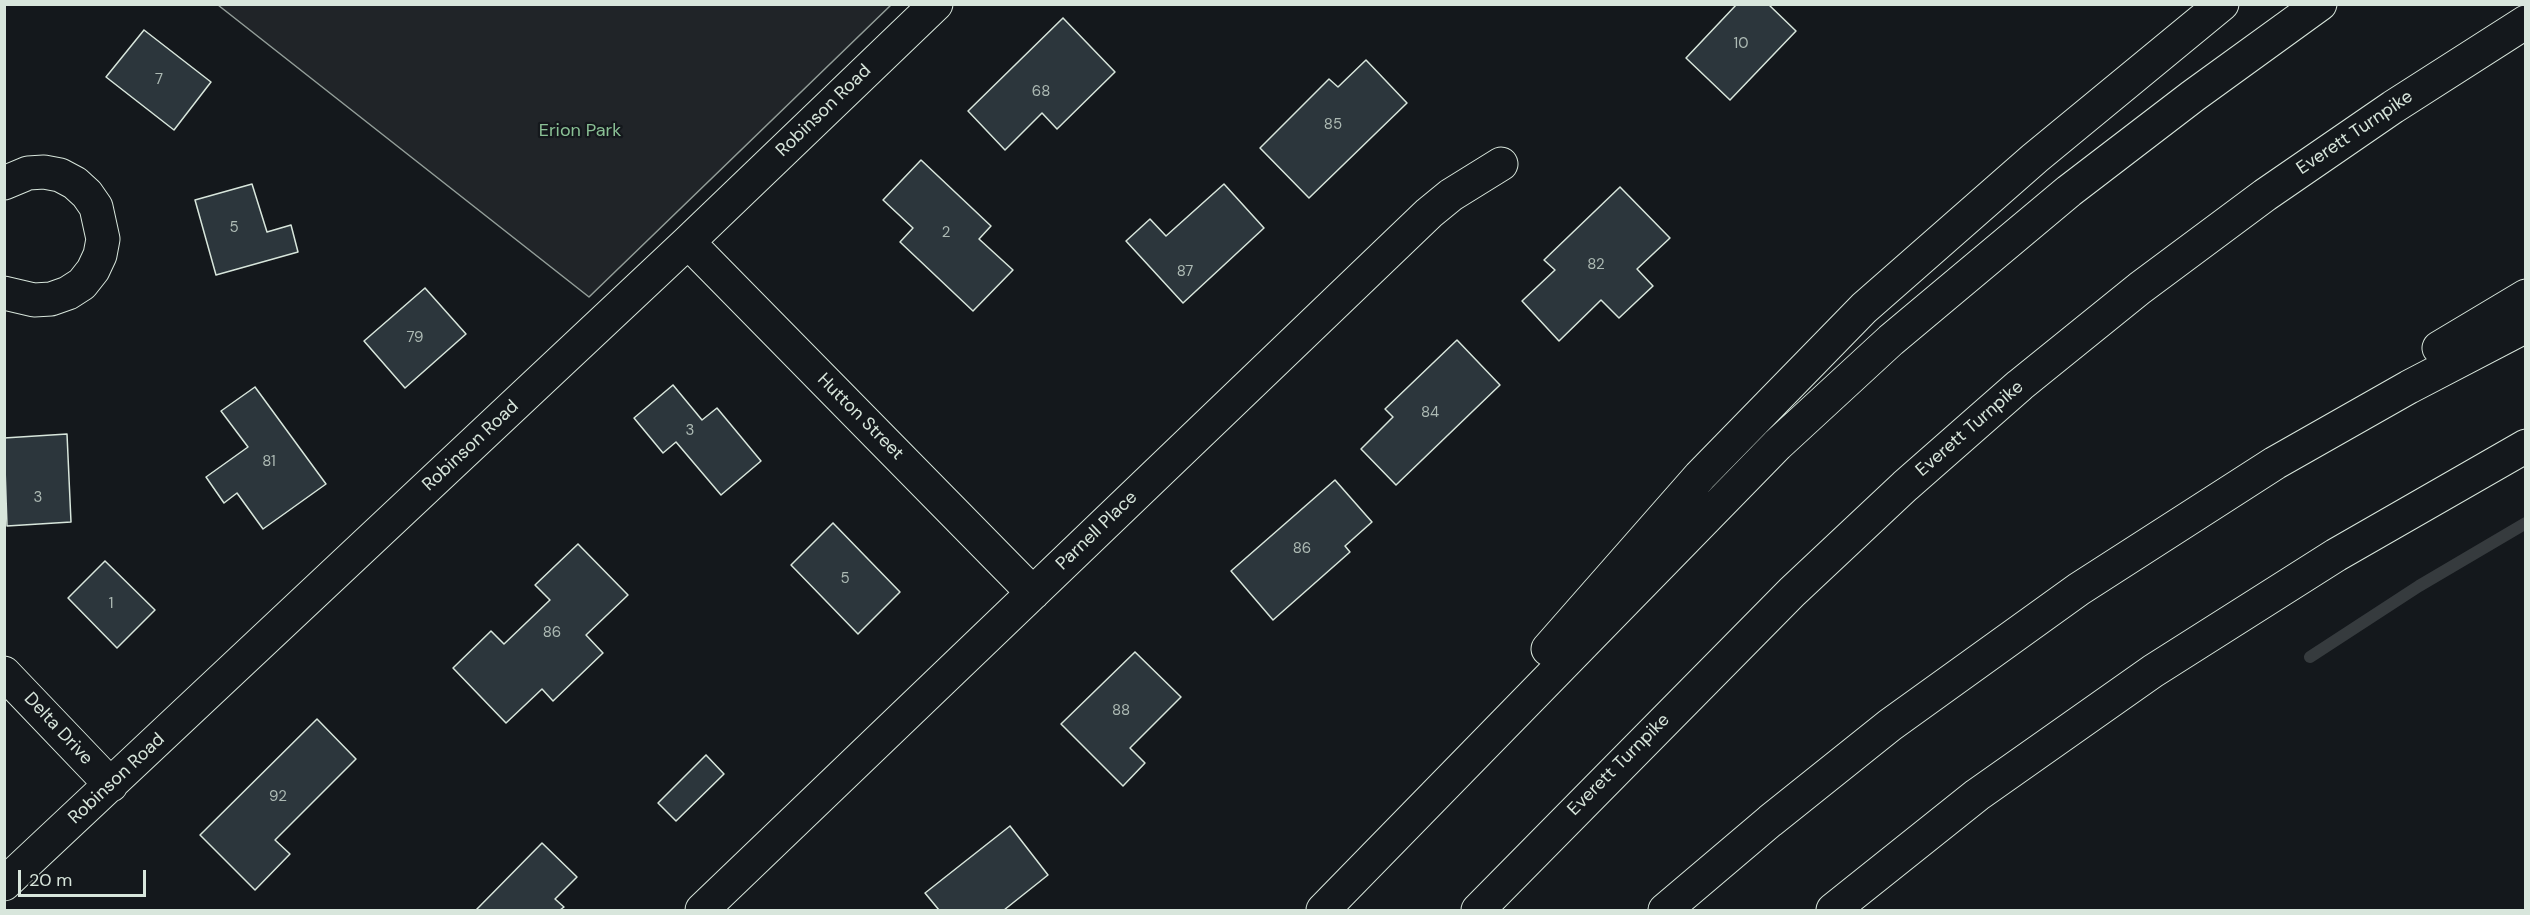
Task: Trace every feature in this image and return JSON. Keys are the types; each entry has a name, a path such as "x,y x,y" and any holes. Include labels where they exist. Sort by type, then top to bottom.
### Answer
{"main road":[{"name":"Robinson Road","path":"4,884 688,242 936,4"},
{"path":"1321,910 1700,476 1809,362 1873,300 1981,204 2222,4"},
{"path":"1321,910 1769,453 1891,340 2077,184 2320,4"},
{"name":"Everett Turnpike","path":"1478,910 1792,592 1905,486 2020,385 2140,288 2265,195 2393,107 2526,22"},
{"name":"Parnell Place","path":"702,910 1429,213 1460,189 1501,164"},
{"path":"4,183 28,173 44,172 60,175 75,183 96,207 103,238 100,255 93,270 82,284 68,293 51,299 34,300 4,293"},
{"name":"Hutton Street","path":"688,242 1033,593"},
{"path":"1665,910 1829,773 1953,678 2079,589 2209,504 2400,372 2526,297"},
{"path":"2209,504 2343,424 2526,326"},
{"path":"1833,910 1977,795 2152,671 2336,555 2526,446"},
{"name":"Delta Drive","path":"4,673 111,785"}],"green space":[{"name":"Erion Park","path":"218,5 891,5 589,297"}],"building":[{"path":"1737,4 1768,4 1796,31 1730,100 1686,58"},
{"path":"1063,18 1115,72 1057,129 1042,113 1005,150 968,111"},
{"path":"144,30 211,82 174,130 106,77"},
{"path":"1366,60 1407,103 1309,198 1260,148 1329,79 1338,87"},
{"path":"921,160 991,226 979,239 1013,270 973,311 900,242 913,228 883,200"},
{"path":"252,184 267,232 291,225 298,252 216,275 195,200"},
{"path":"1224,184 1264,228 1183,303 1126,241 1150,219 1166,236"},
{"path":"1620,187 1670,238 1637,269 1653,286 1619,318 1601,300 1559,341 1522,301 1555,270 1544,260"},
{"path":"425,288 466,334 405,388 364,341"},
{"path":"1457,340 1500,385 1396,485 1361,449 1393,417 1385,409"},
{"path":"673,385 702,420 717,408 761,461 721,495 676,442 663,453 634,418"},
{"path":"255,387 326,484 263,529 237,493 224,503 206,477 248,447 221,411"},
{"path":"67,434 71,522 7,526 4,438"},
{"path":"1335,480 1372,522 1345,546 1350,552 1273,620 1231,571"},
{"path":"833,523 900,592 858,634 791,565"},
{"path":"578,544 628,595 586,635 603,653 553,701 542,689 506,723 453,668 491,631 504,644 550,600 535,585"},
{"path":"105,561 155,610 117,648 68,598"},
{"path":"1135,652 1181,697 1130,748 1145,763 1123,786 1061,724"},
{"path":"317,719 356,759 275,840 290,854 255,890 200,835"},
{"path":"706,755 724,774 676,821 658,803"},
{"path":"1010,826 1048,875 1004,910 939,910 925,893"},
{"path":"542,843 577,877 555,899 564,907 560,910 476,910"}],"waterway":[{"path":"2310,657 2419,586 2526,523"}]}
